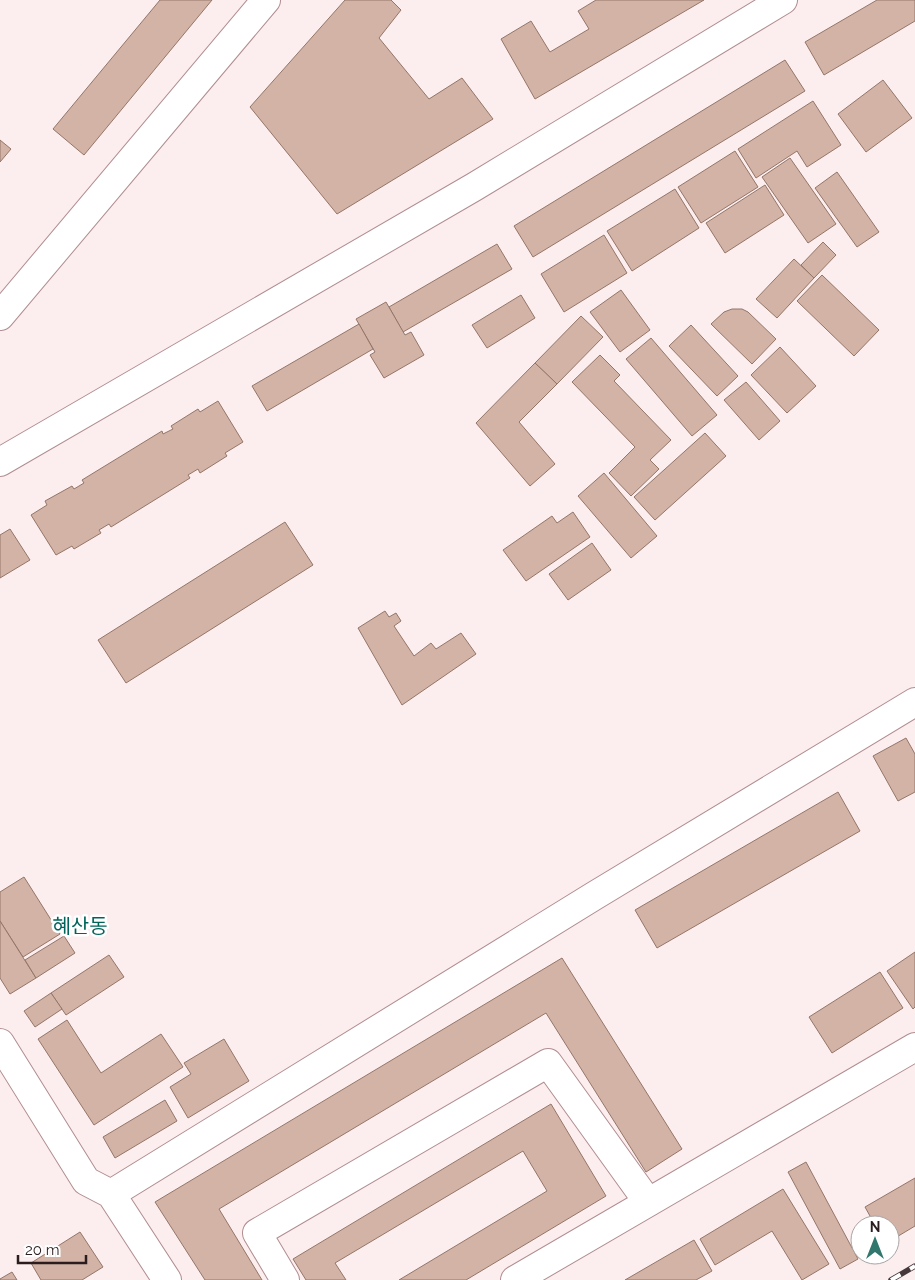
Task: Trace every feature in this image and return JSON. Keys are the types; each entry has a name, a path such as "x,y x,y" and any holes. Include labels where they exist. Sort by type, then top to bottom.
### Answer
{"main road":[{"path":"0,316 266,0"},
{"path":"0,462 474,187 783,0"},
{"path":"110,1194 594,896 915,702"},
{"path":"0,1044 86,1180 110,1194 167,1280"},
{"path":"515,1280 915,1047"},
{"path":"285,1280 257,1233 548,1063 648,1202"}],"building":[{"path":"160,0 212,0 84,155 53,129"},
{"path":"345,0 391,0 401,10 379,38 429,99 462,78 493,119 337,214 250,107"},
{"path":"596,0 704,0 535,99 501,39 531,21 550,52 589,29 578,11"},
{"path":"877,0 915,0 915,21 824,75 805,42"},
{"path":"785,60 805,91 533,257 514,226"},
{"path":"883,80 912,118 866,152 838,114"},
{"path":"813,101 841,145 807,167 797,151 756,178 738,149"},
{"path":"0,140 11,149 0,162"},
{"path":"735,151 758,187 701,223 678,187"},
{"path":"790,158 836,224 808,243 762,177"},
{"path":"837,172 879,232 857,247 815,188"},
{"path":"765,185 784,215 725,253 706,223"},
{"path":"675,189 699,228 632,271 607,231"},
{"path":"604,235 627,273 564,312 541,274"},
{"path":"823,242 836,255 814,278 801,265"},
{"path":"497,244 512,269 403,332 389,307"},
{"path":"794,259 814,278 777,318 756,299"},
{"path":"822,275 879,330 854,356 797,301"},
{"path":"621,290 650,330 620,352 590,312"},
{"path":"521,295 535,318 487,348 472,325"},
{"path":"386,302 405,335 411,332 424,355 384,378 370,355 375,352 356,319"},
{"path":"732,309 742,309 748,312 776,339 752,364 711,324 724,312"},
{"path":"581,316 603,337 557,384 535,363"},
{"path":"359,324 373,349 267,411 252,386"},
{"path":"691,325 738,376 717,396 669,346"},
{"path":"651,338 717,415 692,436 626,359"},
{"path":"780,347 816,386 787,413 751,375"},
{"path":"600,355 620,375 614,381 671,440 650,460 659,469 631,496 609,473 635,447 572,382"},
{"path":"535,363 557,384 519,422 555,464 530,486 476,423"},
{"path":"746,382 780,421 759,440 724,400"},
{"path":"218,401 243,442 225,453 227,456 200,473 198,469 188,475 190,478 111,527 109,524 99,530 101,533 74,549 72,546 56,555 31,515 47,505 45,501 72,486 74,489 84,483 82,480 162,431 163,434 173,429 171,426 198,409 200,412"},
{"path":"705,433 726,456 655,520 634,497"},
{"path":"604,473 657,536 631,558 578,496"},
{"path":"573,512 590,537 526,581 503,550 552,516 557,523"},
{"path":"285,522 313,565 126,683 98,640"},
{"path":"10,529 30,560 0,578 0,535"},
{"path":"592,543 611,570 568,600 549,574"},
{"path":"385,611 389,617 396,613 401,621 394,626 414,656 431,643 436,649 461,633 476,654 402,705 358,628"},
{"path":"906,738 915,754 915,792 898,801 873,756"},
{"path":"838,792 860,831 657,948 635,910"},
{"path":"24,877 60,934 23,957 0,921 0,892"},
{"path":"0,921 36,978 10,994 0,978"},
{"path":"64,936 75,953 36,978 25,960"},
{"path":"915,952 915,1007 913,1009 887,971"},
{"path":"109,955 124,977 66,1015 51,993"},
{"path":"562,958 682,1149 646,1172 546,1013 219,1209 262,1280 205,1280 155,1202"},
{"path":"880,972 903,1008 832,1053 809,1017"},
{"path":"51,993 62,1009 35,1027 24,1011"},
{"path":"67,1020 101,1073 161,1034 183,1067 94,1125 38,1039"},
{"path":"224,1039 249,1081 188,1118 170,1087 191,1074 184,1063"},
{"path":"165,1100 177,1121 115,1158 103,1137"},
{"path":"551,1104 606,1196 466,1280 399,1280 547,1191 523,1151 335,1263 346,1280 306,1280 293,1259"},
{"path":"806,1162 850,1244 850,1263 840,1269 788,1172"},
{"path":"915,1178 915,1226 900,1235 900,1215 869,1215 865,1207"},
{"path":"783,1189 829,1264 802,1280 772,1231 715,1265 700,1239"},
{"path":"80,1232 103,1267 82,1280 41,1280 31,1263"},
{"path":"694,1240 712,1271 696,1280 625,1280"},
{"path":"12,1272 17,1280 0,1280 0,1279"}],"railway":[{"path":"891,1280 915,1266"}],"district":[{"name":"혜산동","path":"80,926"}]}
